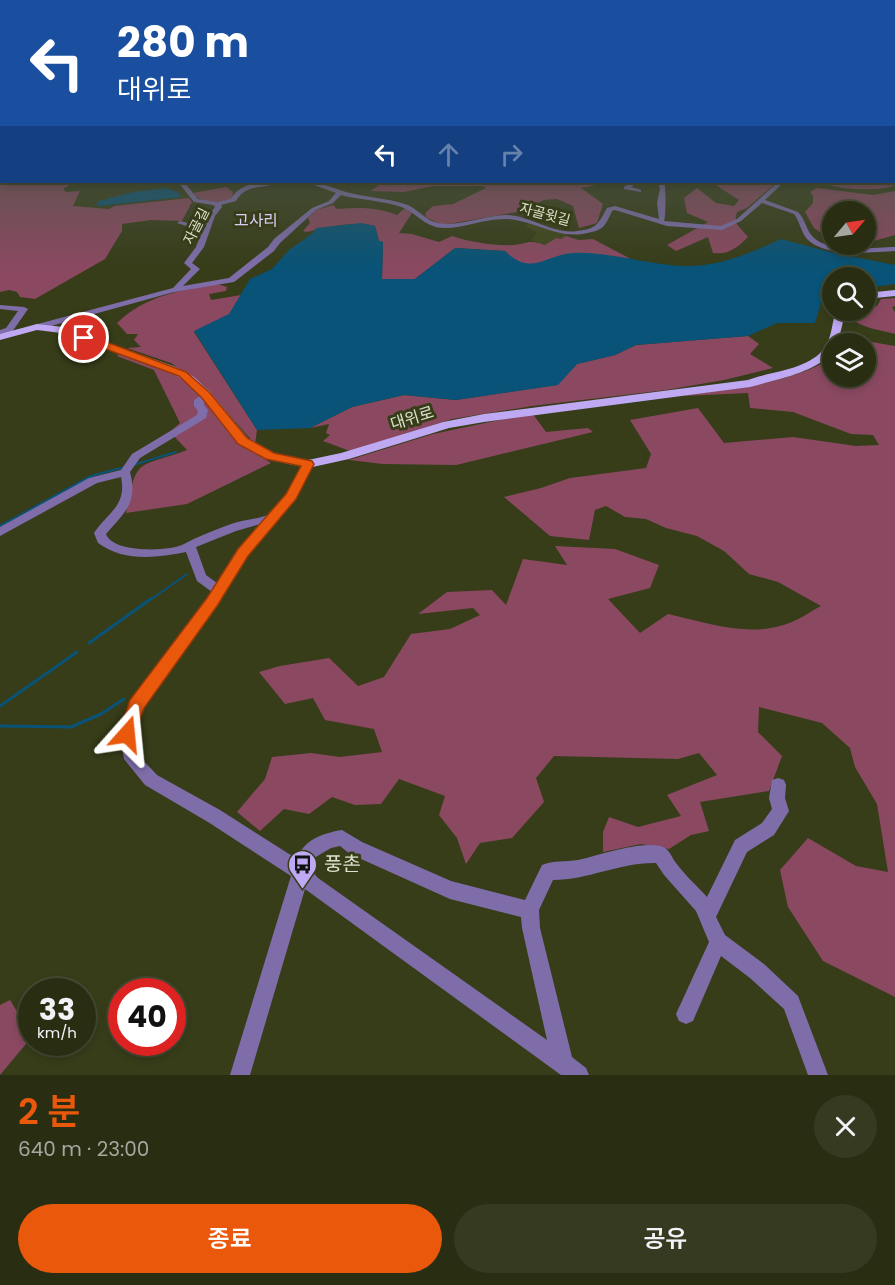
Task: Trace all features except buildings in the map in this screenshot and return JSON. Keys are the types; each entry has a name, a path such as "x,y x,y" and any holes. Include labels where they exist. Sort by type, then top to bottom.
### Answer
{"main road":[{"path":"876,295 895,293"},
{"name":"대위로","path":"0,335 37,327 63,330 172,369 190,379 243,441 251,447 270,456 308,464 344,456 447,425 484,418 750,383 789,371 820,358 828,350 837,321"}],"street":[{"name":"자골길","path":"173,290 196,269 188,263 200,247 212,215 219,207 216,204 196,201 182,183"},
{"path":"216,204 234,200 240,187 271,183"},
{"name":"자골윗길","path":"312,183 340,192 405,206 430,223 443,226 506,217 527,221 562,233 575,234 597,229 603,223 609,210 615,208 674,225 722,228 732,225 780,183"},
{"path":"633,183 626,188 639,191"},
{"path":"637,183 644,185"},
{"path":"661,183 665,193 661,205 664,214 661,221"},
{"path":"37,327 173,290 231,280 271,249 314,209 331,201 340,192"},
{"path":"759,200 796,213 810,238 828,246 849,249 895,249"},
{"path":"180,224 206,230"},
{"path":"0,307 24,309 9,330 0,335"},
{"path":"0,532 93,480 128,468 136,456 202,416 203,410 199,406 199,400 206,395"},
{"path":"308,464 301,481 274,518 243,552 219,590 136,705 127,734 132,759 151,780 214,816 301,872 312,884 579,1075"},
{"path":"128,468 129,497 100,532 102,540 117,550 151,552 187,548 230,527 274,518"},
{"path":"187,548 191,550 201,578 219,590"},
{"path":"708,915 741,846 768,829 781,811 777,798 778,785"},
{"path":"240,1075 307,853 328,840 342,838 376,857 450,890 530,910"},
{"path":"564,1063 531,928 530,910 548,871 565,872 642,853 661,855 670,869 702,905 718,942 757,971 791,1003 818,1075"},
{"path":"686,1014 718,942"}],"shaded area":[{"path":"0,183 70,183 63,189 66,192 80,191 73,206 109,209 114,206 189,198 192,202 182,221 151,220 122,224 122,231 105,259 35,299 20,297 17,292 9,290 0,292"},
{"path":"382,183 605,183 581,188 603,204 597,223 579,228 573,206 557,199 544,200 523,211 442,225 426,217 425,213 433,206 453,204 486,188 483,186 433,186 404,192 371,191"},
{"path":"713,183 776,183 747,208 737,212 735,222 748,237 728,252 713,253 708,237 676,251 667,245 708,222 687,213 684,198 697,188 716,203 734,206 739,200"},
{"path":"825,183 891,183 895,185 881,189 860,189"},
{"path":"226,187 233,192 232,200 206,201 196,197 193,193"},
{"path":"817,188 873,195 895,191 895,235 876,240 876,201 822,201 822,234 814,228 805,212 813,203 813,196 810,192"},
{"path":"333,205 337,209 367,208 397,215 405,208 412,213 399,233 412,234 439,242 452,236 490,244 513,245 531,242 545,245 556,238 561,239 566,236 579,240 593,239 631,259 573,253 532,265 516,262 505,251 455,248 415,279 382,279 383,242 379,241 375,226 349,224 303,231 310,223 308,218 316,210"},
{"path":"531,223 568,235 561,240 556,238 545,245 531,240 537,233 525,226"},
{"path":"217,284 227,287 226,291 209,294 211,300 241,295 230,314 194,332 257,430 255,444 203,385 171,363 127,348 141,347 134,340 138,334 127,334 117,323 151,300 176,292"},
{"path":"895,298 895,306 892,307 895,312 895,334 854,321 876,321 876,306 881,299"},
{"path":"748,336 759,344 750,354 773,368 724,380 666,390 532,406 452,419 350,451 323,441 330,435 326,433 329,424 310,428 352,407 404,395 456,400 557,385 577,364 615,355 636,345"},
{"path":"876,343 895,346 895,997 823,961 788,907 780,870 808,838 856,866 888,872 877,804 855,767 850,748 822,723 759,707 758,732 782,756 769,791 700,802 709,831 691,835 669,849 641,844 603,852 603,832 609,817 638,827 681,816 667,795 717,775 699,753 678,759 554,756 536,778 544,802 512,838 480,843 466,864 457,838 439,815 445,796 399,779 381,804 355,805 332,797 309,814 284,809 260,831 237,812 265,779 272,757 311,753 340,757 382,752 374,729 325,720 313,698 285,704 259,672 329,658 358,686 384,677 411,634 450,629 480,615 473,608 418,614 447,592 492,590 506,605 523,559 567,565 555,546 615,549 659,565 650,588 608,599 640,633 668,614 730,628 761,629 792,622 821,606 778,582 749,574 724,551 697,536 666,528 646,519 625,517 606,506 595,510 589,540 550,536 504,497 570,478 646,468 651,454 630,420 698,408 724,443 793,437 856,446 879,445 873,435 851,434 793,412 750,408 748,393 682,396 760,384 822,363 822,387 876,387"},
{"path":"121,353 181,377 210,407 235,440 271,463 187,504 126,513 133,481 142,467 187,450 170,432 180,423 154,370 117,356"},
{"path":"532,413 546,432 588,428 593,432 456,465 383,464 349,460 433,434"},
{"path":"10,1000 18,1013 18,1054 0,1075 0,1005"}],"water":[{"path":"166,188 178,192 181,197 100,206 96,204 99,201 133,192"},
{"path":"361,223 375,226 379,241 383,242 382,279 415,279 455,248 505,251 514,259 531,264 573,253 586,253 671,265 697,266 734,258 781,239 822,250 822,255 845,255 895,265 895,284 876,287 876,267 822,267 822,300 815,323 777,323 748,336 636,345 615,355 577,364 558,385 456,400 404,395 352,407 310,428 257,430 194,331 229,314 250,279 272,269 289,250 313,233 316,228"}],"waterway":[{"path":"133,465 176,452"},
{"path":"0,526 91,476 125,467"},
{"path":"150,600 187,574"},
{"path":"89,643 152,598"},
{"path":"0,706 77,652"},
{"path":"0,726 71,727 101,714 124,699"}],"place":[{"name":"풍촌","path":"303,890"}],"district":[{"name":"고사리","path":"256,220"}],"route":[{"path":"84,338 182,374 206,395 243,441 251,447 270,456 308,464 291,496 243,552 212,602 136,705 127,734"}]}
